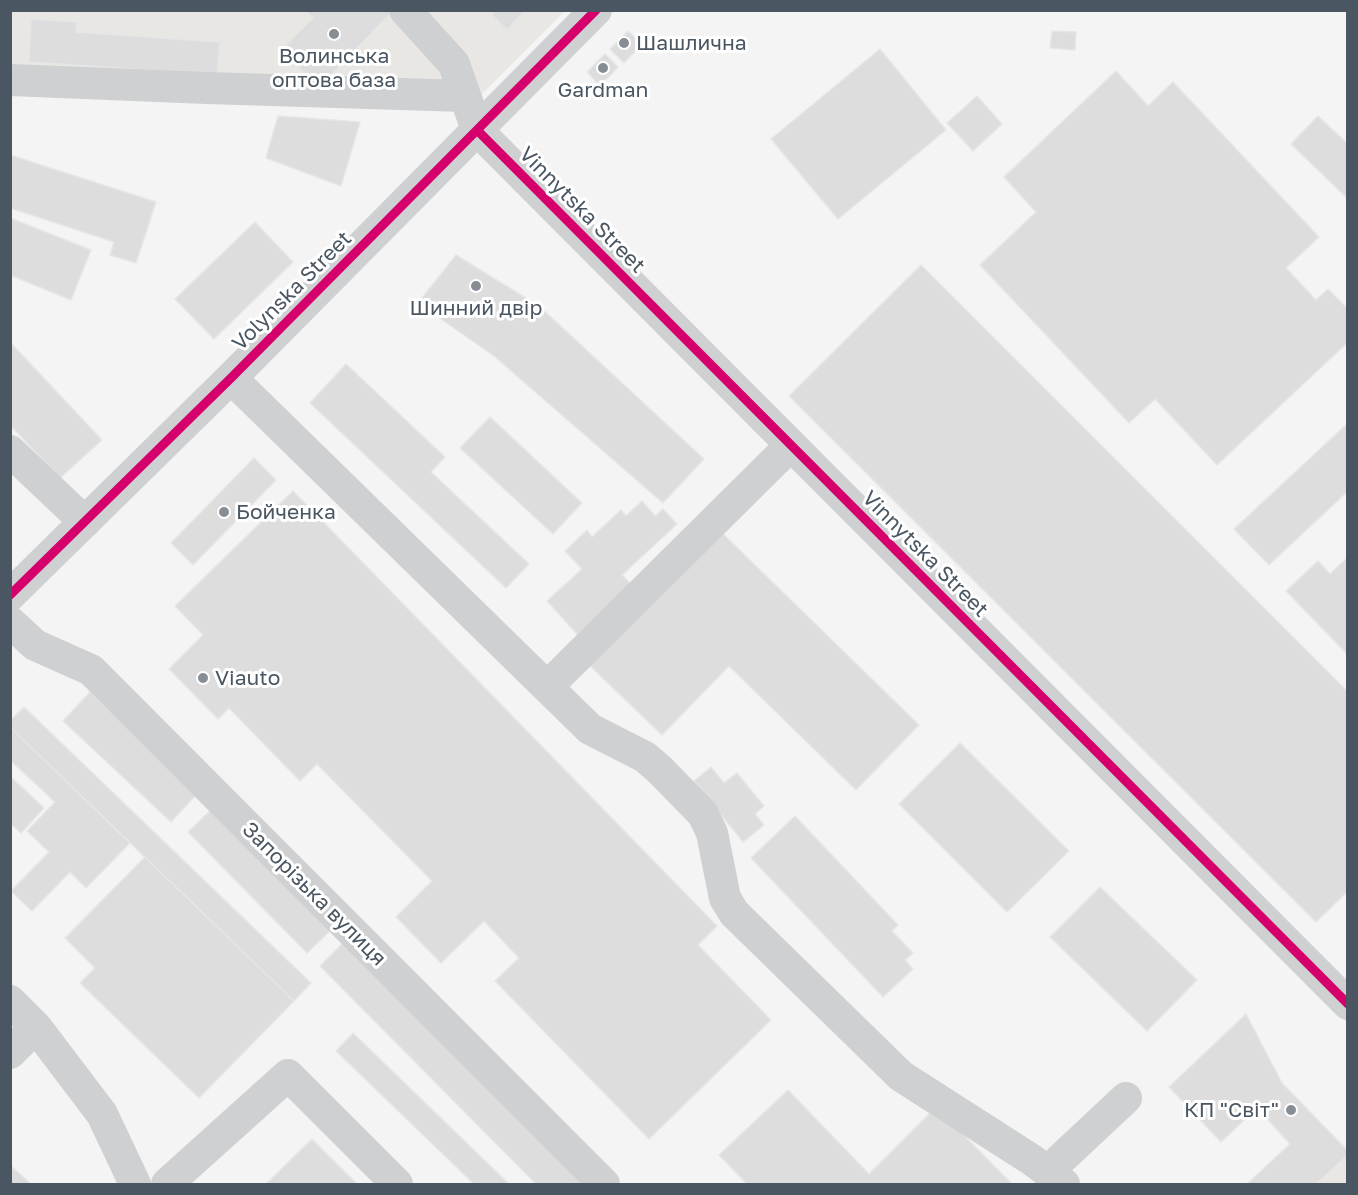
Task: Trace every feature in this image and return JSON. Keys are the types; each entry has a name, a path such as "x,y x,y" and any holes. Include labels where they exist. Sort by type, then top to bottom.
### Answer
{"street":[{"name":"Volynska Street","path":"10,595 231,378 597,10"},
{"path":"422,17 454,64 477,130"},
{"path":"10,80 465,96"},
{"name":"Vinnytska Street","path":"477,130 1347,1004"},
{"path":"231,378 590,729 645,757 703,814 712,833 725,898 734,913 901,1076 1032,1160 1056,1178 1126,1098"},
{"path":"547,687 791,445"},
{"path":"10,451 85,522"},
{"name":"Запорізька вулиця","path":"10,622 34,645 91,670 604,1185"},
{"path":"10,1001 36,1027 102,1114 135,1185"},
{"path":"10,1053 36,1027"},
{"path":"167,1185 288,1075 397,1185"}],"shaded area":[{"name":"Волинська оптова база","path":"11,11 565,11 474,102 11,84"},
{"path":"1347,1155 1347,1184 1316,1184"}],"building":[{"name":"Волинська оптова база","path":"305,10 394,10 319,87 281,50 313,18"},
{"path":"496,10 525,10 507,30 492,15"},
{"path":"31,19 77,22 76,32 220,42 217,75 29,62"},
{"path":"628,31 642,44 624,63 610,49"},
{"path":"1052,31 1076,32 1075,50 1050,48"},
{"path":"880,49 946,130 838,219 771,139"},
{"path":"605,54 618,67 600,86 587,72"},
{"path":"1116,71 1148,106 1173,82 1319,237 1286,268 1316,300 1328,289 1348,309 1348,342 1217,465 1155,399 1129,423 980,265 1036,212 1004,177"},
{"path":"977,96 1002,124 973,151 947,123"},
{"path":"278,116 360,122 341,186 266,158"},
{"path":"1318,116 1348,144 1348,199 1291,144"},
{"path":"10,155 156,202 136,263 110,255 114,242 10,208"},
{"path":"10,218 91,250 71,300 10,275"},
{"path":"255,222 293,262 214,339 175,299"},
{"path":"456,255 539,306 704,459 663,503 494,356 418,303"},
{"path":"921,265 1348,692 1348,891 1316,922 789,396"},
{"path":"10,342 102,440 60,478 10,425"},
{"path":"346,364 445,457 431,472 529,564 506,588 310,403"},
{"path":"490,417 582,503 553,534 460,448"},
{"path":"1348,423 1348,491 1269,565 1234,529"},
{"name":"Бойченка","path":"254,458 276,480 193,565 171,543"},
{"path":"293,491 717,926 698,945 771,1020 649,1139 495,981 519,958 484,921 441,963 396,917 432,881 317,764 300,781 229,708 218,719 169,669 203,635 175,606"},
{"path":"642,501 655,516 663,509 677,524 622,575 632,585 578,635 547,601 582,569 565,551 587,530 592,537 621,510 626,516"},
{"path":"718,529 919,725 856,790 729,666 662,735 587,663"},
{"path":"1348,557 1348,655 1286,591 1318,561 1330,574"},
{"path":"90,692 198,793 171,822 63,721"},
{"path":"24,707 311,983 294,1001 10,727 10,721"},
{"path":"10,727 130,843 86,888 70,872 32,911 11,891 49,852 27,831 55,802 10,760"},
{"path":"960,743 1069,851 1007,912 899,804"},
{"path":"711,767 724,783 737,773 764,806 755,814 764,825 743,842 694,781"},
{"path":"10,776 44,808 21,833 10,823"},
{"path":"212,809 331,930 307,953 188,832"},
{"path":"795,816 898,925 892,931 913,953 905,960 913,969 883,997 751,858"},
{"path":"145,857 294,1001 199,1098 80,983 95,968 65,938"},
{"path":"1100,887 1197,980 1147,1031 1050,937"},
{"path":"346,940 589,1184 536,1184 320,966"},
{"path":"1246,1014 1282,1083 1348,1151 1348,1155 1316,1184 1247,1184 1290,1144 1257,1108 1221,1142 1169,1087"},
{"path":"353,1033 509,1184 474,1184 336,1051"},
{"path":"788,1090 869,1174 936,1107 1012,1184 747,1184 719,1155"},
{"path":"312,1139 357,1184 266,1184"},
{"path":"10,1165 31,1184 10,1184"}],"cycle path":[{"path":"10,595 231,378 596,10"},
{"path":"477,130 1348,1004"}],"place":[{"name":"Волинська оптова база","path":"334,34"},
{"name":"Шашлична","path":"624,43"},
{"name":"Gardman","path":"603,68"},
{"name":"Шинний двір","path":"476,286"},
{"name":"Бойченка","path":"224,512"},
{"name":"Viauto","path":"203,678"},
{"name":"КП \"Світ\"","path":"1291,1110"}]}
